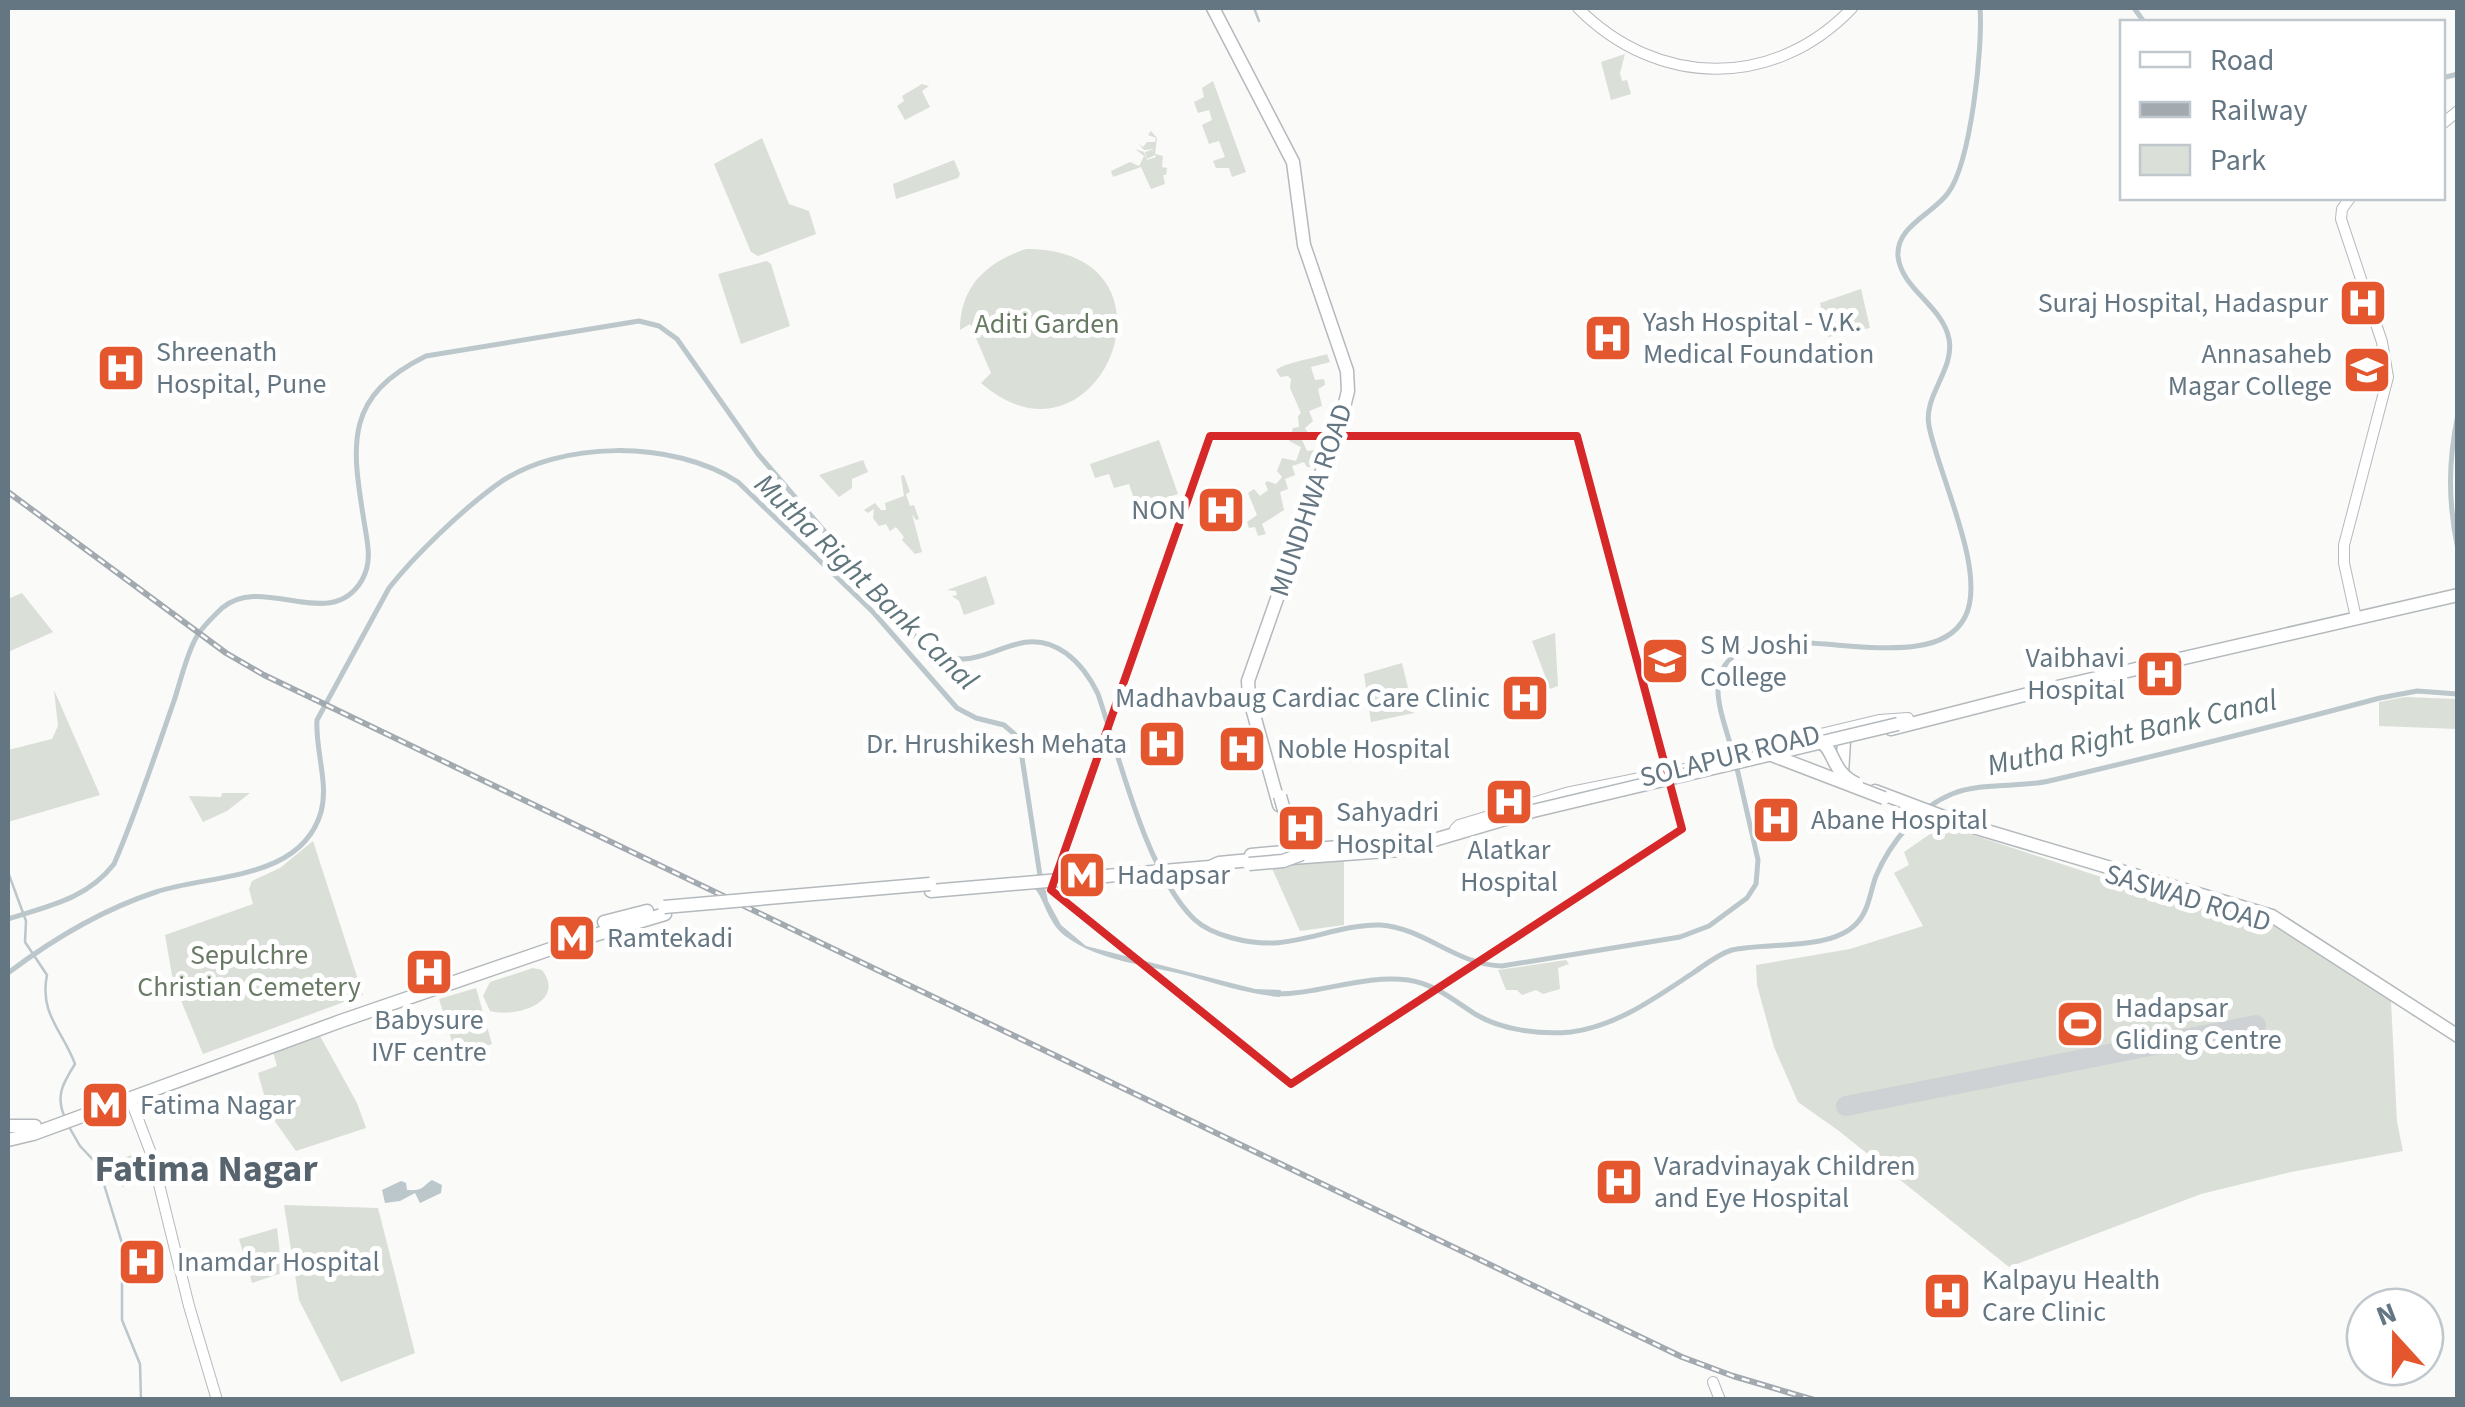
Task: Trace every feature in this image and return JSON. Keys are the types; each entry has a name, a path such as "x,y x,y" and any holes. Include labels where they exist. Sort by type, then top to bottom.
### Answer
{"highway":[{"name":"MUNDHWA ROAD","path":"1215,8 1293,162 1305,247 1347,371 1347,397 1253,677 1259,721 1294,849"},
{"name":"SOLAPUR ROAD","path":"1779,753 2458,592"},
{"path":"1532,809 1903,721"},
{"path":"1456,832 1532,809 1903,721"},
{"path":"1698,770 1705,763 1802,736 1830,750 1851,782 1922,810"},
{"path":"1844,740 1840,770 1848,779 1917,803 1922,810"},
{"path":"1779,753 1804,770 1897,802"},
{"path":"1779,753 1800,772 1804,770"},
{"path":"1779,753 1830,773 1840,770"},
{"path":"1779,753 1897,802"},
{"name":"SASWAD ROAD","path":"1897,802 2268,919 2458,1038"},
{"name":"SOLAPUR ROAD","path":"1161,868 1210,867 1294,849 1394,850 1456,832"},
{"name":"SOLAPUR ROAD","path":"931,888 1161,868 1456,832"},
{"path":"1210,867 1283,861 1294,849 1356,850 1418,843"},
{"name":"SOLAPUR ROAD","path":"931,888 997,879 1037,879"},
{"path":"66,1119 592,926 641,912 931,888"},
{"path":"8,1131 66,1119 129,1099 320,1026 662,912"}],"main road":[{"path":"1581,8 1608,34 1645,53 1710,69 1748,67 1780,57 1811,42 1849,8"},
{"path":"2351,200 2342,208 2341,219 2387,362 2387,386 2344,545 2355,615"},
{"name":"SOLAPUR ROAD","path":"1735,761 1779,753"},
{"name":"SOLAPUR ROAD","path":"1456,832 1486,830 1735,761 1779,753"},
{"path":"129,1099 216,1400"},
{"path":"1713,1382 1718,1400"}],"highlighted area":[{"path":"1210,436 1577,436 1682,829 1291,1084 1051,890"}],"green space":[{"path":"1625,54 1620,73 1631,94 1611,100 1601,62"},
{"path":"1213,81 1246,172 1232,177 1229,168 1216,168 1213,161 1225,157 1219,141 1209,144 1202,125 1212,120 1209,110 1198,113 1194,102 1204,97 1202,88"},
{"path":"922,84 929,86 922,91 930,107 905,120 897,106 904,101 902,96"},
{"path":"1151,131 1157,138 1155,154 1163,156 1162,167 1167,168 1163,175 1165,184 1151,189 1141,167 1113,177 1111,171 1130,162 1139,166 1144,156 1135,149 1144,152 1147,160 1156,157 1147,159 1145,152 1154,149 1144,150 1138,143 1143,147 1147,142 1155,142 1156,138 1148,135"},
{"path":"762,138 789,204 809,211 816,234 758,256 751,252 714,164"},
{"path":"954,160 958,178 896,199 893,184"},
{"name":"Aditi Garden","path":"1026,249 1077,259 1107,284 1117,319 1111,355 1092,386 1062,406 1024,407 981,383 991,373 970,324 960,330 965,301 978,278 999,261"},
{"path":"767,261 790,326 741,344 718,274"},
{"path":"1861,289 1870,328 1828,337 1820,303"},
{"path":"1327,354 1330,362 1311,367 1315,380 1324,379 1325,385 1318,389 1322,406 1309,411 1313,421 1305,428 1310,436 1302,440 1307,451 1317,453 1312,455 1310,467 1304,462 1292,466 1295,475 1285,479 1288,489 1280,492 1284,510 1262,524 1266,534 1258,536 1255,527 1249,528 1247,522 1257,515 1248,493 1254,489 1260,496 1268,490 1267,481 1276,484 1282,477 1277,471 1282,458 1296,461 1301,447 1289,441 1293,428 1299,427 1301,413 1290,388 1291,379 1280,377 1276,370"},
{"path":"1159,440 1178,494 1137,507 1129,484 1114,488 1109,474 1095,478 1090,464"},
{"path":"863,460 868,472 852,479 852,488 839,497 819,475"},
{"path":"904,475 910,506 914,505 919,519 912,514 922,552 915,554 896,527 890,531 886,524 879,526 873,518 874,509 868,513 864,510 875,503 886,510 885,503 904,496"},
{"path":"986,576 995,604 964,615 959,601 952,596 957,595 956,591 947,590"},
{"path":"22,593 53,632 8,652 8,599"},
{"path":"1555,633 1558,686 1550,689 1532,641"},
{"path":"1402,663 1414,713 1371,722 1364,674"},
{"path":"54,690 100,795 8,822 8,750 52,739 58,726"},
{"path":"2405,697 2457,699 2457,729 2379,726 2379,702"},
{"path":"222,793 250,793 227,811 203,822 189,796 221,797"},
{"name":"Hadapsar Gliding Centre","path":"1943,825 2098,876 2235,909 2261,919 2298,938 2391,1001 2397,1122 2403,1151 2201,1194 2009,1267 1798,1102 1774,1047 1757,985 1756,965 1850,949 1923,926 1894,873 1909,865 1904,852"},
{"name":"Sepulchre Christian Cemetery","path":"313,841 363,995 203,1054 173,981 165,935 253,904 249,889 252,881 280,868"},
{"path":"1344,858 1344,925 1300,931 1271,866"},
{"path":"1566,960 1569,964 1558,968 1560,989 1543,994 1536,990 1522,995 1517,990 1506,990 1498,970"},
{"path":"533,968 542,970 548,982 543,999 523,1010 490,1011 483,996 490,982"},
{"path":"476,988 492,1044 456,1055 439,999"},
{"path":"320,1036 357,1103 366,1128 296,1151 269,1113 258,1073 277,1066 273,1052"},
{"path":"137,1153 146,1178 122,1187 113,1162"},
{"path":"284,1205 378,1208 415,1353 341,1382 299,1300"},
{"path":"277,1228 282,1273 252,1283 239,1239"}],"shaded area":[{"path":"1033,887 1045,887 1061,925 1086,946 1255,989 1281,990 1280,997 1234,989 1094,952 1059,930"},
{"path":"432,1180 442,1185 441,1193 420,1203 415,1193 385,1203 382,1190 401,1181 406,1183 407,1190 417,1190"}],"waterway":[{"path":"1254,8 1259,21"},
{"path":"1733,754 1718,695 1730,659 1755,646 1790,643 1911,647 1944,638 1965,617 1970,598 1966,550 1928,415 1948,361 1949,339 1939,317 1906,278 1898,256 1903,236 1941,201 1956,178 1974,104 1980,8"},
{"path":"2134,8 2143,20"},
{"path":"2445,77 2458,74"},
{"path":"8,919 79,893 114,864 190,651 199,632 222,608 257,596 333,602 349,595 362,580 368,551 357,445 367,405 380,388 426,356 639,321 659,326 677,339 758,454 925,648 963,659 1017,644 1044,643 1076,662 1098,694 1136,813 1162,873 1194,919 1221,934 1274,943 1380,925 1412,933 1470,960 1502,966 1680,937 1709,926 1747,898 1756,884 1758,860 1736,764"},
{"path":"2458,414 2450,482 2458,550"},
{"name":"Mutha Right Bank Canal","path":"8,973 60,937 116,907 178,886 251,871 294,851 310,835 323,801 317,720 389,588 439,534 495,486 521,471 583,453 650,452 712,468 738,482 873,612 957,708 1004,725 1019,738 1041,882"},
{"name":"Mutha Right Bank Canal","path":"1273,994 1374,980 1408,980 1435,989 1475,1014 1509,1028 1547,1033 1588,1029 1635,1010 1727,952 1814,942 1845,933 1864,913 1876,876 1897,839 1917,817 1952,794 2049,781 2380,698 2417,691 2458,694"},
{"path":"8,872 26,921 25,942 47,975 49,1012 75,1064 62,1090 65,1118"},
{"path":"68,1125 98,1165 122,1243 122,1320 140,1364 141,1400"}],"runway":[{"path":"1846,1106 2256,1025"}],"railway":[{"path":"8,492 226,653 264,675 1682,1357 1814,1400"}],"place":[{"name":"Suraj Hospital, Hadaspur","path":"2363,303"},
{"name":"Yash Hospital - V.K. Medical Foundation","path":"1608,338"},
{"name":"Shreenath Hospital, Pune","path":"121,368"},
{"name":"Annasaheb Magar College","path":"2367,370"},
{"name":"NON","path":"1221,510"},
{"name":"S M Joshi College","path":"1665,661"},
{"name":"Vaibhavi Hospital","path":"2160,674"},
{"name":"Madhavbaug Cardiac Care Clinic","path":"1525,698"},
{"name":"Dr. Hrushikesh Mehata","path":"1162,744"},
{"name":"Noble Hospital","path":"1242,749"},
{"name":"Alatkar Hospital","path":"1509,802"},
{"name":"Abane Hospital","path":"1776,820"},
{"name":"Sahyadri Hospital","path":"1301,828"},
{"name":"Hadapsar","path":"1082,875"},
{"name":"Ramtekadi","path":"572,938"},
{"name":"Babysure IVF centre","path":"429,972"},
{"name":"Hadapsar Gliding Centre","path":"2080,1024"},
{"name":"Fatima Nagar","path":"105,1105"},
{"name":"Varadvinayak Children and Eye Hospital","path":"1619,1182"},
{"name":"Inamdar Hospital","path":"142,1262"},
{"name":"Kalpayu Health Care Clinic","path":"1947,1296"}],"district":[{"name":"Fatima Nagar","path":"206,1169"}]}
